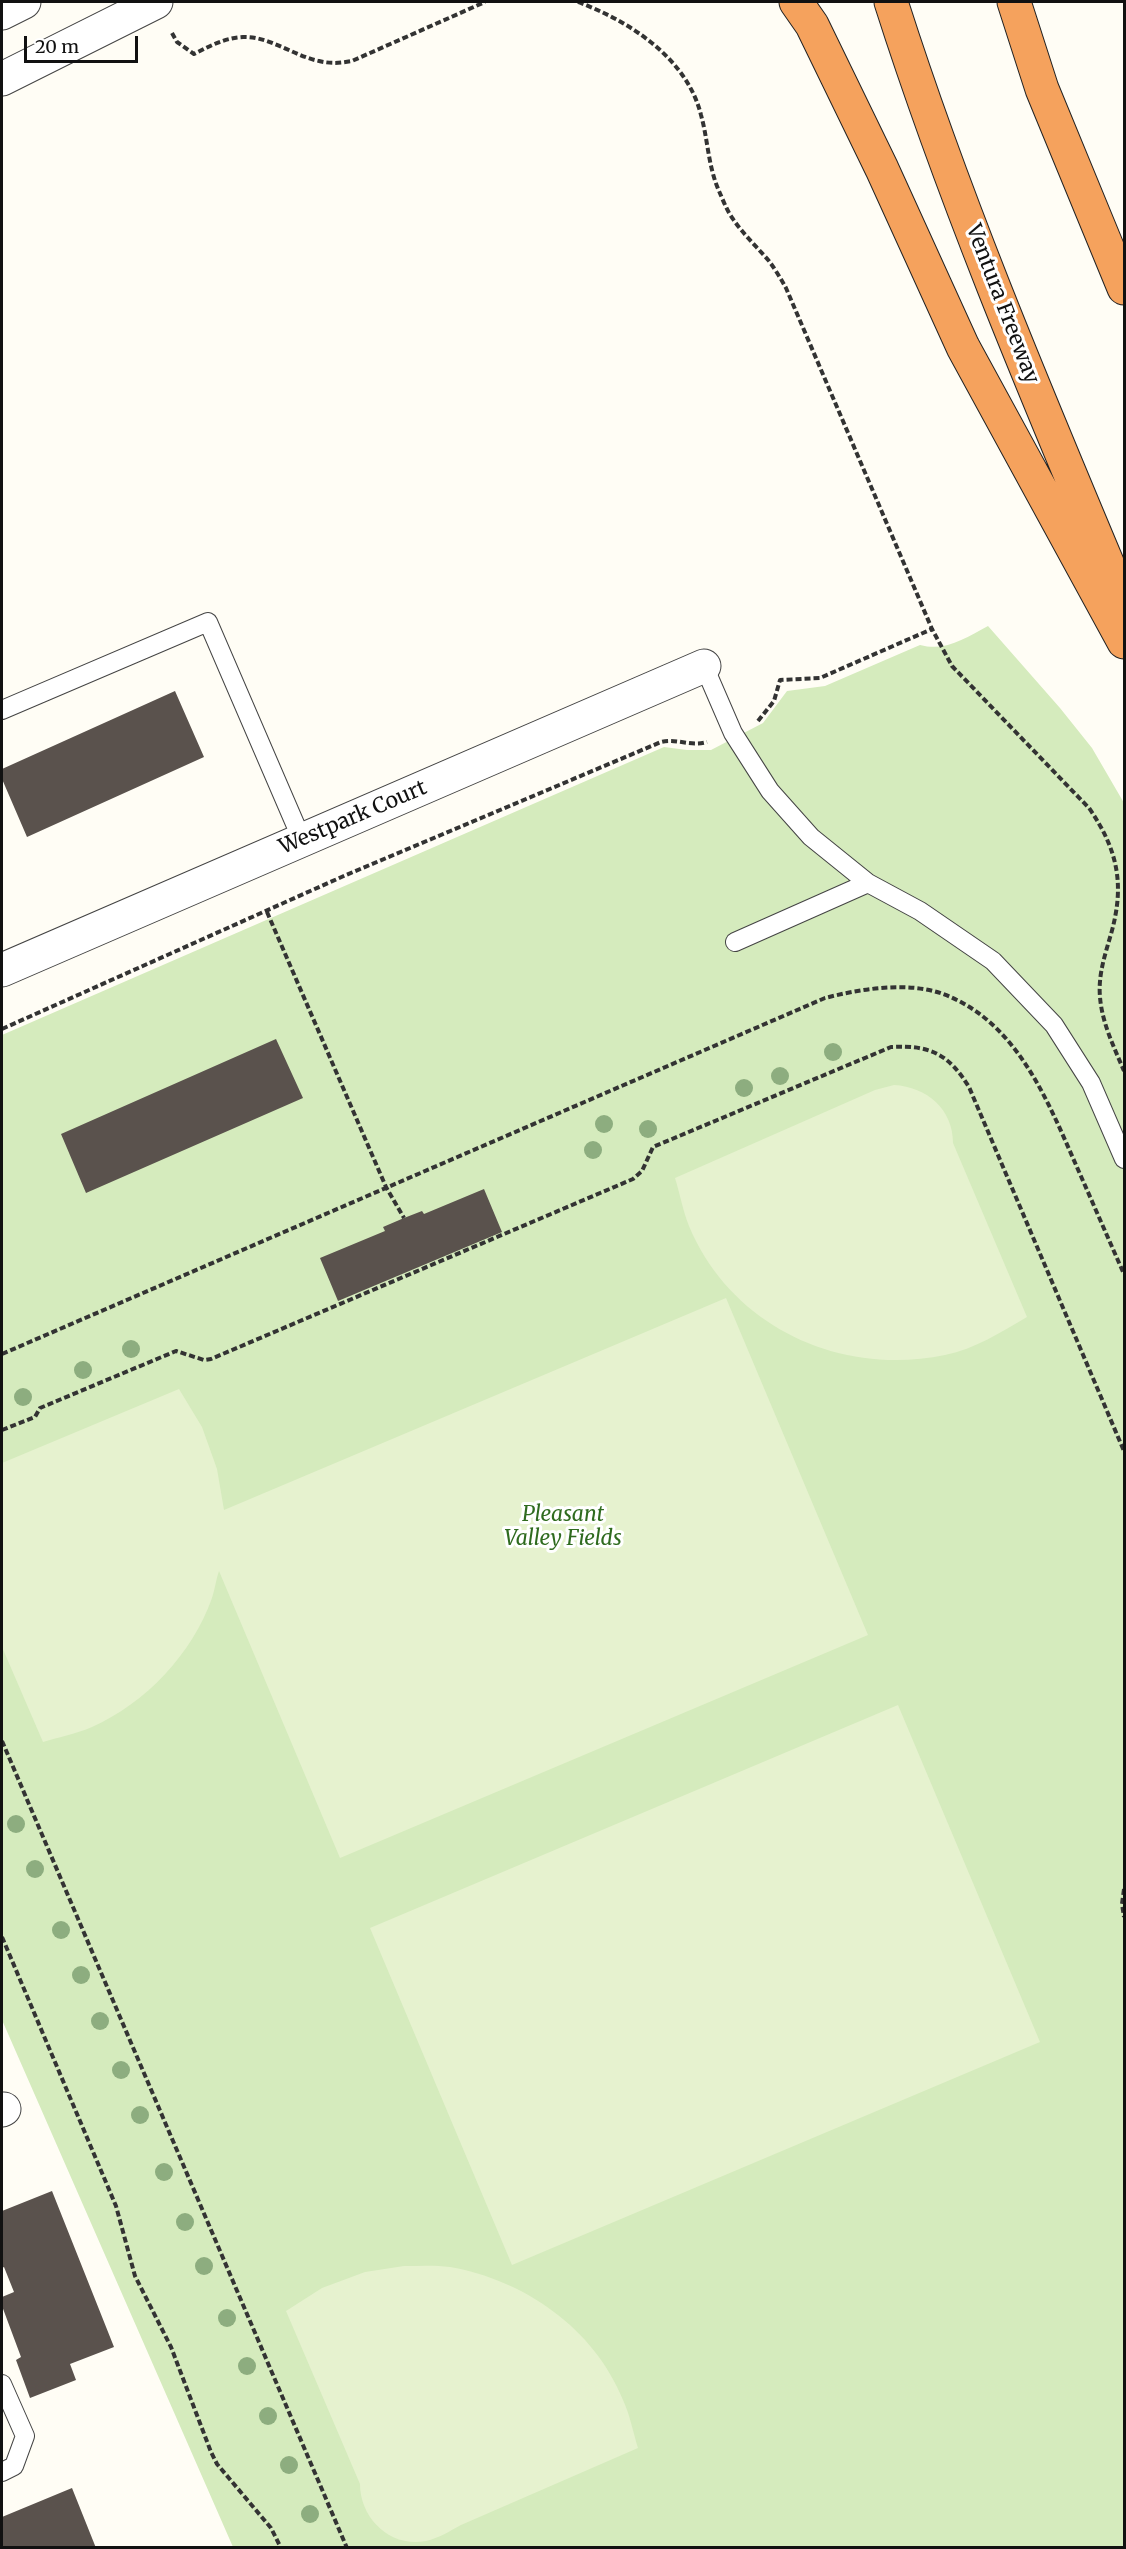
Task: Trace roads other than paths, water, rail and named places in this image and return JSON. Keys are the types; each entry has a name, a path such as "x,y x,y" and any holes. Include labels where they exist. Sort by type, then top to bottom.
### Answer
{"highway":[{"path":"796,2 812,25 882,169 963,346 1125,642"},
{"name":"Ventura Freeway","path":"891,2 915,79 1018,352 1125,603"},
{"path":"1014,2 1042,89 1125,288"}],"street":[{"path":"2,13 24,2"},
{"path":"2,80 156,2"},
{"name":"Westpark Court","path":"2,970 704,666"}],"lane":[{"path":"2,710 208,621 303,840"},
{"path":"704,666 733,733 770,791 811,837 868,883 920,911 993,961 1054,1025 1091,1083 1125,1159"},
{"path":"735,942 868,883"},
{"path":"2,2384 25,2436 14,2466 2,2472"}],"park label":[{"name":"Pleasant Valley Fields","path":"563,1527"}]}
